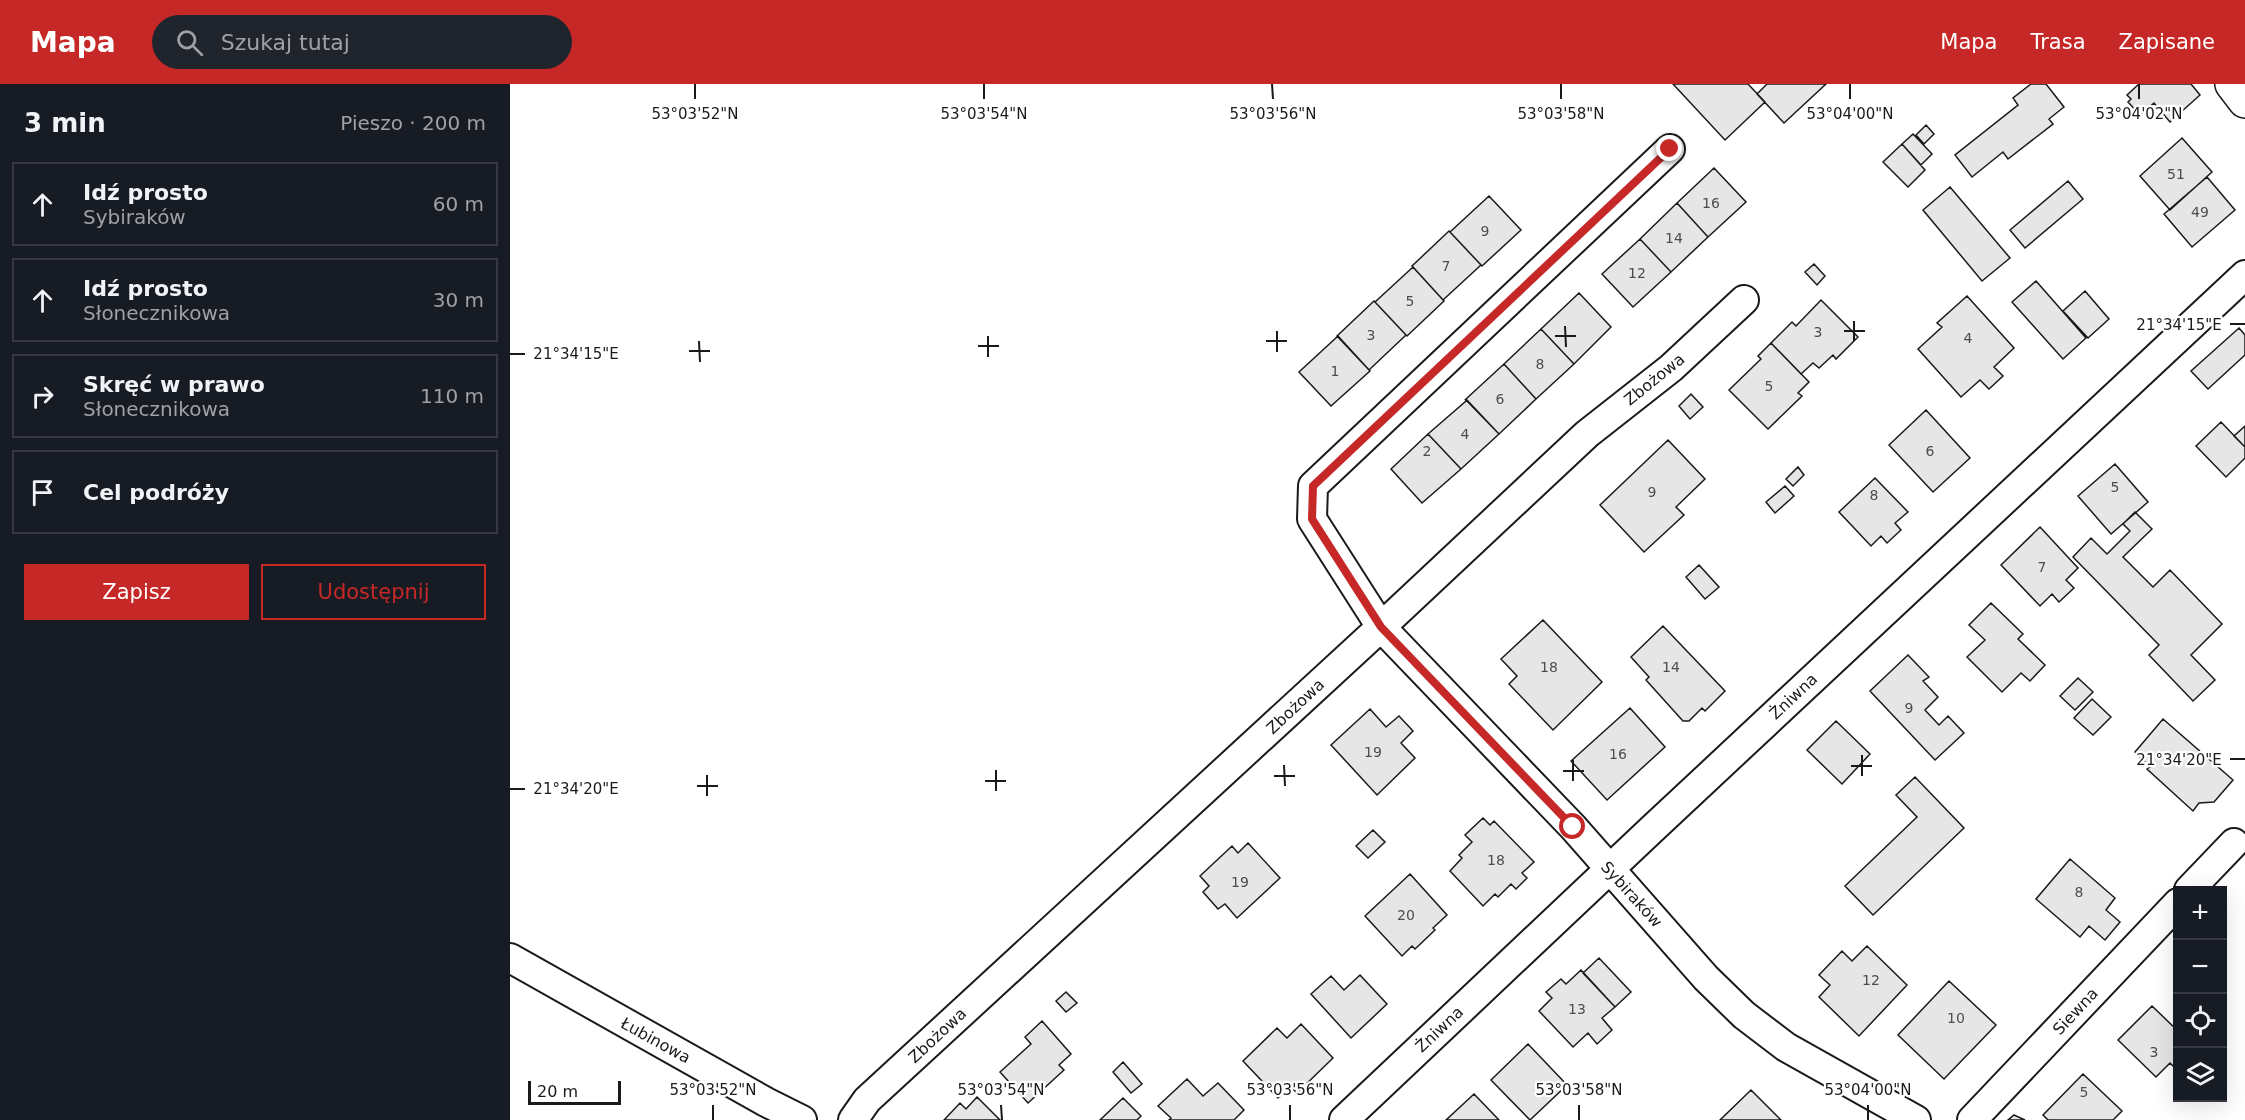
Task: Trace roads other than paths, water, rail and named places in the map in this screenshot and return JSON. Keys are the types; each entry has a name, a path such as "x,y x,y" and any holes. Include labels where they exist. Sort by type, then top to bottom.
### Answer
{"street":[{"path":"2232,84 2245,101"},
{"name":"Sybiraków","path":"1670,149 1313,486 1312,519 1381,627 1610,868 1706,978 1744,1015 1786,1047 1916,1120"},
{"name":"Żniwna","path":"1344,1120 1610,868 2245,275"},
{"name":"Zbożowa","path":"854,1120 867,1100 1587,434 1671,368 1744,300"},
{"path":"2194,886 2234,843"},
{"name":"Siewna","path":"1972,1120 2173,908"},
{"name":"Łubinowa","path":"510,958 802,1120"}]}
